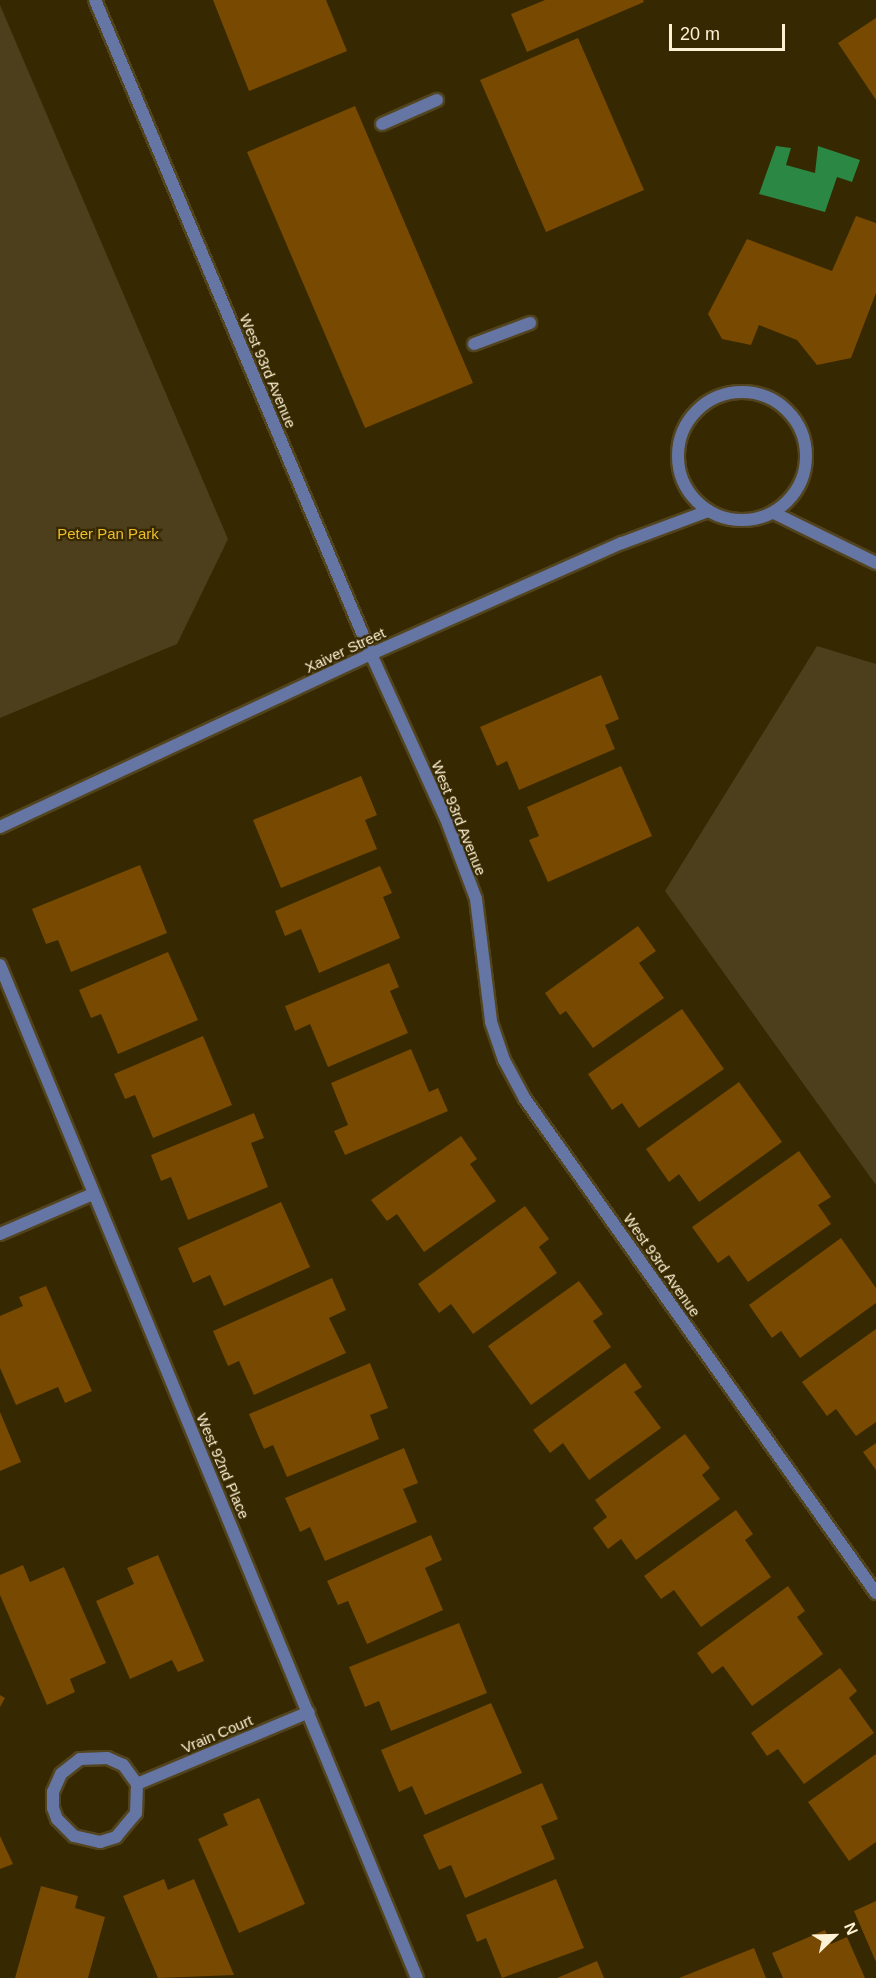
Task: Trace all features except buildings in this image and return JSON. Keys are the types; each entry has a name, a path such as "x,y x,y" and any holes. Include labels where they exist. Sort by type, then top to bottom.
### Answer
{"street":[{"name":"West 93rd Avenue","path":"95,0 371,654 446,819 476,899 491,1022 504,1060 525,1100 876,1593"},
{"path":"382,124 437,100"},
{"path":"474,344 530,323"},
{"path":"732,392 755,392 776,401 793,415 803,435 807,457 803,480 791,498 774,513 741,521 708,511 692,496 680,476 677,454 682,432 694,413 711,399 732,392"},
{"name":"Xaiver Street","path":"0,827 371,654 622,543 708,511"},
{"path":"774,513 876,563"},
{"name":"West 92nd Place","path":"0,965 417,1978"},
{"path":"0,1234 93,1194"},
{"name":"Vrain Court","path":"137,1784 309,1712"},
{"path":"107,1758 123,1765 137,1784 139,1800 128,1828 116,1838 100,1842 74,1836 57,1819 53,1808 53,1792 61,1774 80,1759 107,1758"}],"green space":[{"name":"Peter Pan Park","path":"0,5 228,539 177,644 0,718"},
{"path":"817,646 876,664 876,1185 665,891"}],"shaded area":[{"path":"776,146 791,148 786,165 815,173 818,146 860,160 852,182 837,177 825,212 759,194"}]}
